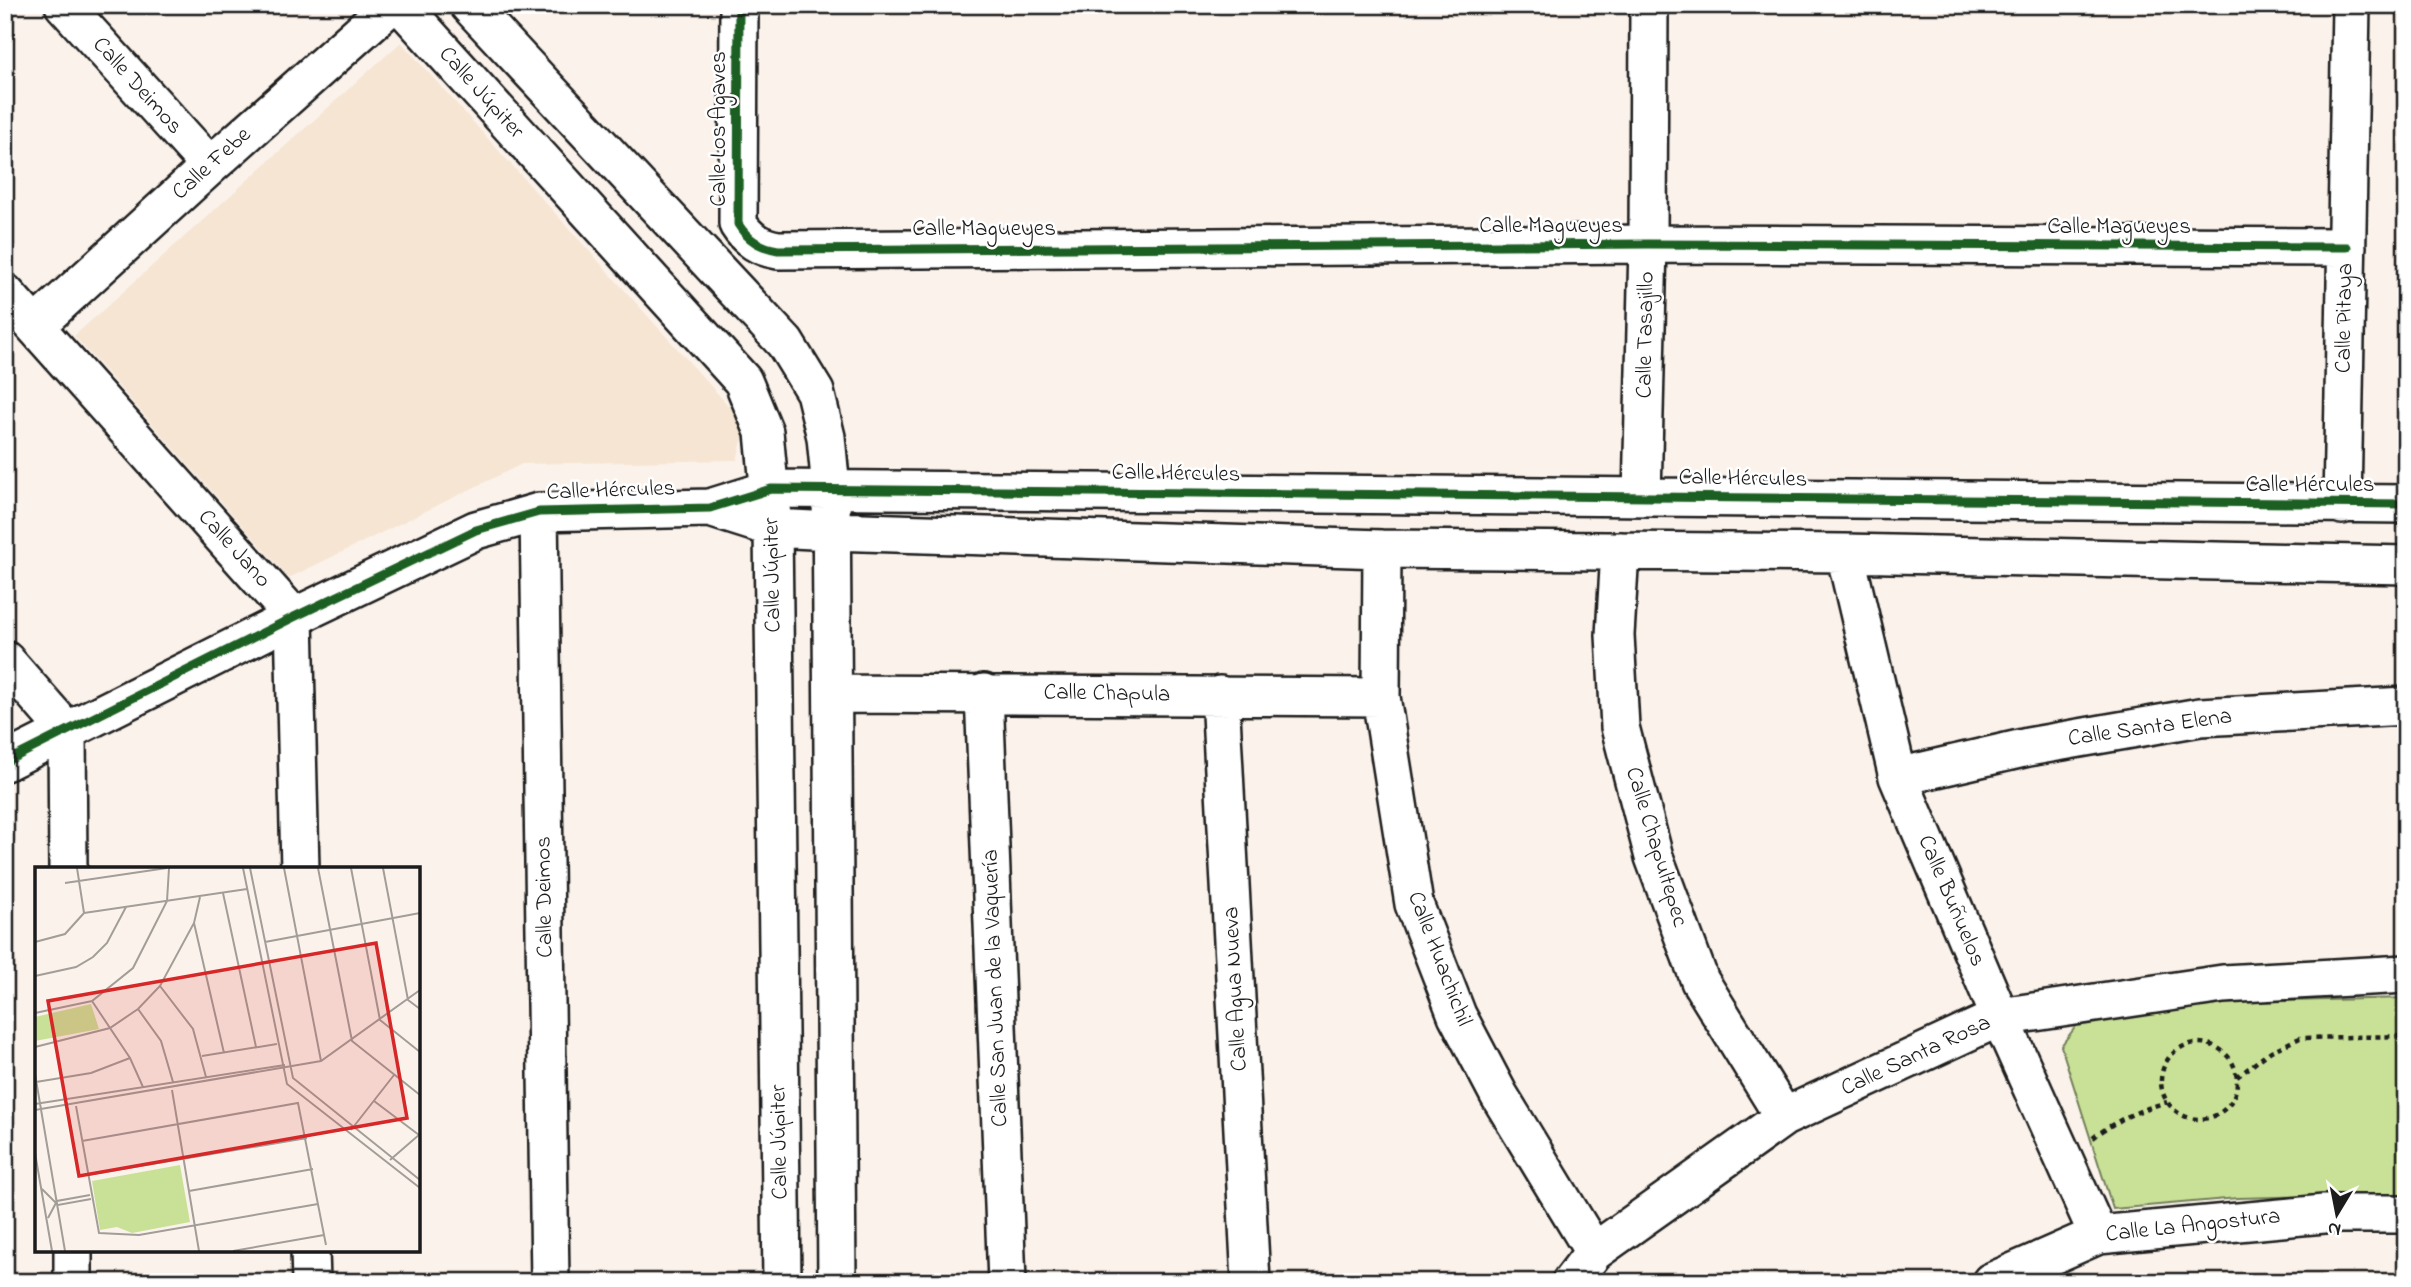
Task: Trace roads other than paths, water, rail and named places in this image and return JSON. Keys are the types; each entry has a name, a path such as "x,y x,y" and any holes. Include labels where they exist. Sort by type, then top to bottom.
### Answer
{"street":[{"name":"Calle Deimos","path":"64,5 210,166"},
{"name":"Calle Febe","path":"35,326 391,5"},
{"name":"Calle Júpiter","path":"401,5 743,381 764,432 771,489 772,528 782,1282"},
{"path":"470,5 785,343 815,392 826,437 831,489 837,1282"},
{"name":"Calle Los Agaves","path":"739,5 738,224 744,234 757,244"},
{"name":"Calle Tasajillo","path":"1642,497 1648,244 1649,5"},
{"name":"Calle Pitaya","path":"2342,505 2351,5"},
{"name":"Calle Magueyes","path":"757,244 778,250 1648,244 2347,247"},
{"path":"673,305 715,268"},
{"name":"Calle Jano","path":"5,293 294,617"},
{"name":"Calle Hércules","path":"5,762 294,617 476,530 539,512 710,508 771,489 2406,504"},
{"name":"Calle Hércules","path":"710,508 772,528 1382,550 1844,553 2406,565"},
{"name":"Calle Deimos","path":"539,512 550,1282"},
{"name":"Calle Huachichil","path":"1382,550 1381,697 1413,905 1457,1015 1487,1072 1594,1252"},
{"name":"Calle Chapultepec","path":"1620,551 1615,635 1620,727 1654,856 1700,981 1784,1117"},
{"name":"Calle Buñuelos","path":"1844,553 1898,777 2000,1017 2098,1235"},
{"path":"294,617 300,867"},
{"path":"5,660 67,731 68,867"},
{"name":"Calle San Juan de la Vaquería","path":"984,693 1007,1282"},
{"name":"Calle Chapula","path":"834,694 1381,697"},
{"name":"Calle Agua Nueva","path":"1220,695 1251,1282"},
{"name":"Calle Santa Elena","path":"1898,777 2028,747 2200,717 2406,706"},
{"name":"Calle Santa Rosa","path":"1571,1282 1594,1252 1784,1117 2000,1017 2222,984 2406,974"},
{"name":"Calle La Angostura","path":"1990,1282 2098,1235 2325,1214 2406,1214"},
{"path":"73,1252 73,1282"},
{"path":"310,1252 311,1282"}]}
